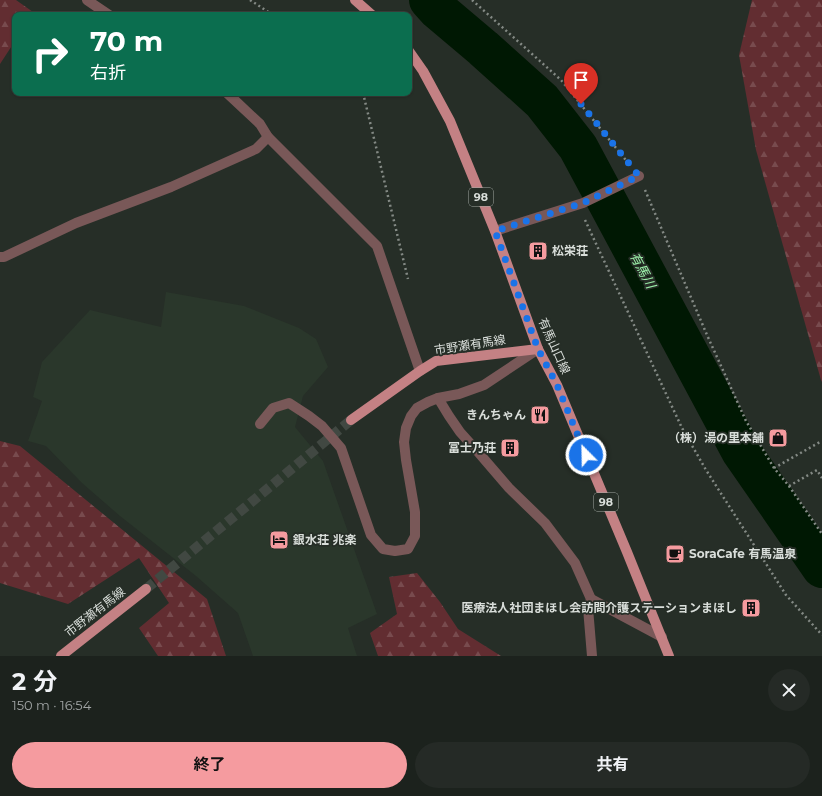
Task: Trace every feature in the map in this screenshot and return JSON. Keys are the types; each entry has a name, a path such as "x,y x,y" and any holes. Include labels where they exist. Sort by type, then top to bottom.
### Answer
{"main road":[{"path":"355,0 369,12"},
{"name":"有馬山口線","path":"412,55 423,71 450,121 495,231 538,349 557,385 669,656"},
{"name":"市野瀬有馬線","path":"351,420 436,361 538,349"},
{"name":"市野瀬有馬線","path":"61,656 146,589"}],"street":[{"path":"87,0 105,12"},
{"path":"230,96 260,124 268,137 377,246 420,371"},
{"path":"0,258 76,223 171,187 256,149 268,137"},
{"path":"495,231 581,204 636,177"},
{"path":"260,424 273,408 289,403 322,426 341,448 371,535 383,549 395,551 408,549 415,536 414,512 404,442 410,416 417,408 428,402 438,398 459,394 484,385 538,349"},
{"path":"438,398 460,432 509,488 546,523 575,563 591,599 662,637"},
{"path":"591,599 588,608 592,656"}],"path":[{"path":"250,0 268,12"},
{"path":"472,0 561,80 636,177 746,421 774,468 822,534"},
{"path":"364,96 409,286"},
{"path":"581,204 682,428 714,483 786,595 822,636"},
{"path":"774,468 820,442"},
{"path":"788,486 817,470 822,478"}],"shaded area":[{"path":"166,292 244,306 299,328 316,339 328,367 303,396 295,427 323,461 377,614 348,628 357,656 253,656 238,613 196,576 120,516 82,483 46,446 28,441 42,401 33,397 42,362 90,310 161,327"}],"green space":[{"path":"0,0 16,0 33,12 12,12 12,46 0,64"},
{"path":"752,0 822,0 822,382 756,150 739,55"},
{"path":"0,441 20,446 207,599 226,656 158,656 139,628 169,603 139,558 68,604 0,583"},
{"path":"417,573 440,602 458,629 501,656 378,656 370,633 397,614 389,577"}],"waterway":[{"name":"有馬川","path":"429,0 438,10 542,101 578,147 741,451 822,568"}],"tunnel":[{"path":"146,589 351,420"}],"place":[{"name":"松栄荘","path":"538,251"},
{"name":"きんちゃん","path":"540,415"},
{"name":"（株）湯の里本舗","path":"778,438"},
{"name":"冨士乃荘","path":"510,448"},
{"name":"銀水荘 兆楽","path":"279,540"},
{"name":"SoraCafe 有馬温泉","path":"675,554"},
{"name":"医療法人社団まほし会訪問介護ステーションまほし","path":"751,608"}],"route":[{"path":"581,104 639,176 583,203 495,231 538,349 557,385 586,455"}]}
